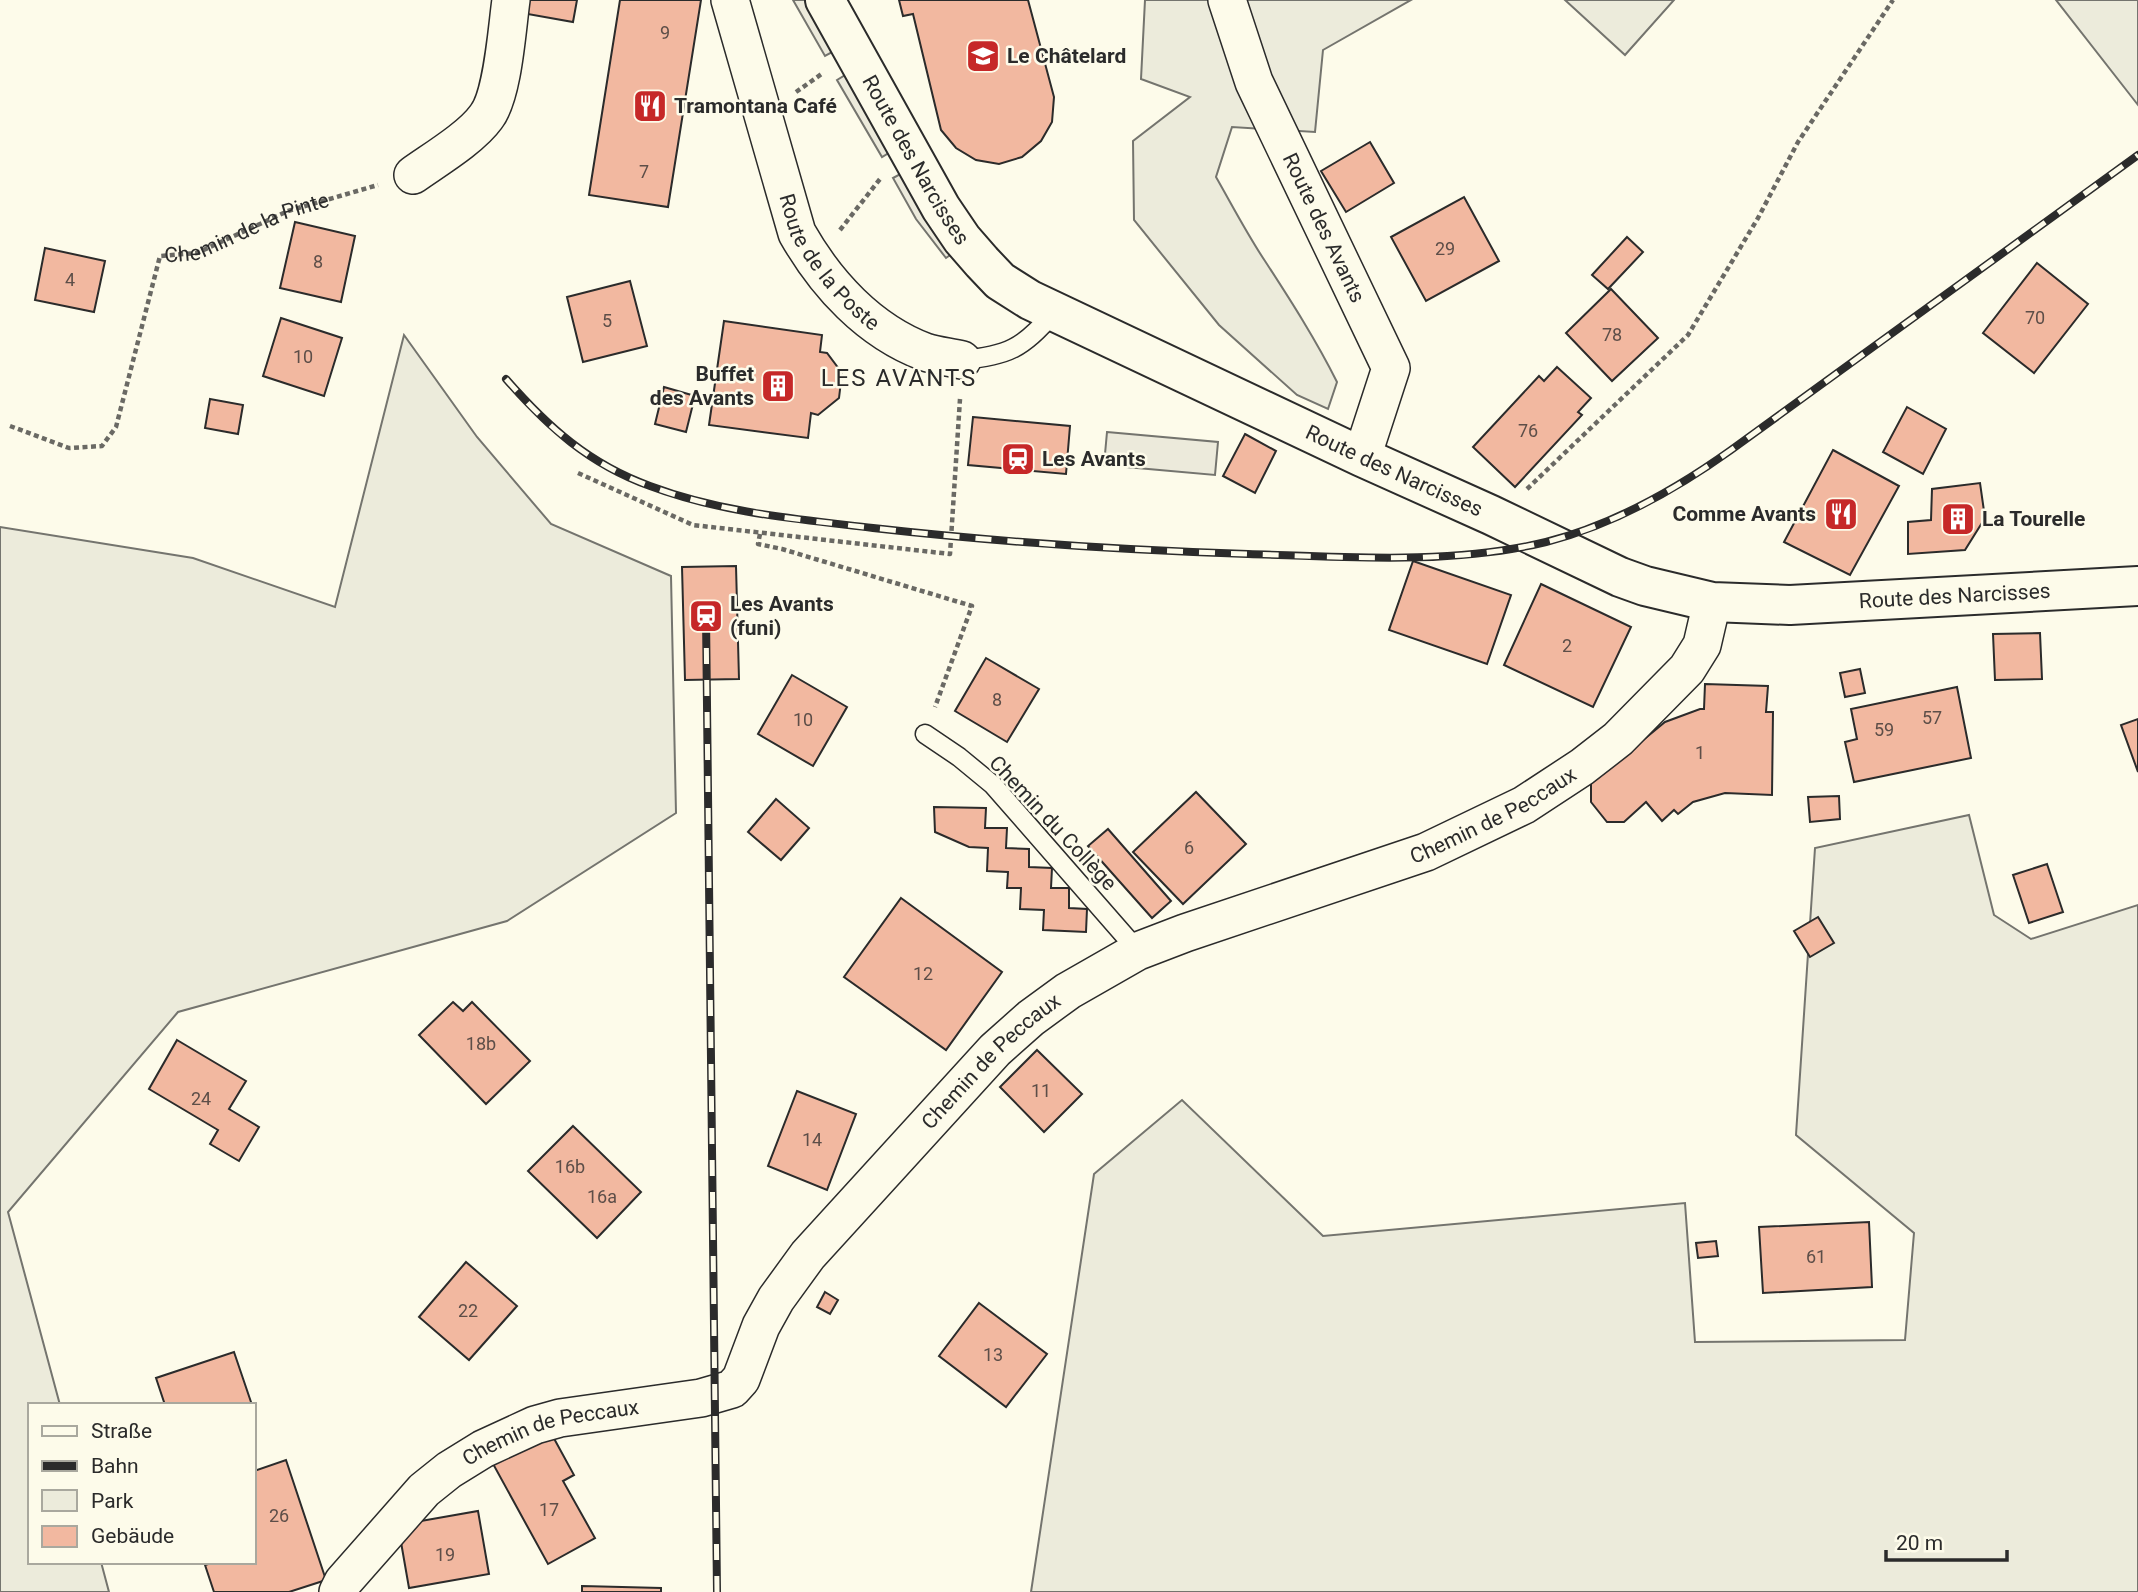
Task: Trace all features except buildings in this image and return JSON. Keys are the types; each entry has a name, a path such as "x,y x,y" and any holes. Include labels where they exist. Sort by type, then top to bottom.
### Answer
{"street":[{"path":"413,175 460,141 487,117 497,93 511,0"},
{"name":"Route de la Poste","path":"730,0 797,233 814,264 837,292 866,317 902,342 928,353 962,360"},
{"name":"Route des Narcisses","path":"825,0 941,208 962,239 1000,281 1053,313 1492,515 1620,577 1712,602 1790,605 2138,586"},
{"name":"Route des Avants","path":"1227,0 1254,82 1391,368 1362,457"},
{"name":"Chemin de Peccaux","path":"338,1592 343,1582 424,1490 449,1470 483,1449 535,1425 560,1418 701,1398 732,1389 741,1378 761,1326 776,1299 808,1255 995,1050 1031,1018 1068,991 1138,951 1426,852 1524,805 1582,767 1618,739 1687,669 1702,645 1712,602"}],"lane":[{"name":"Route de la Poste","path":"962,360 989,357 1015,348 1035,335 1053,313"},
{"name":"Chemin du Collège","path":"925,734 993,785 1138,951"}],"path":[{"path":"1492,515 1518,498 1688,335 1758,218 1798,142 1893,0"},
{"path":"763,115 854,52"},
{"path":"814,264 906,146"},
{"name":"Chemin de la Pinte","path":"10,426 69,448 102,446 116,427 160,256 197,253 288,211 413,175"},
{"path":"578,473 693,525 950,554 962,360"},
{"path":"760,534 758,544 972,606 925,734"}],"green space":[{"path":"1145,0 1411,0 1323,50 1315,132 1232,127 1216,177 1337,382 1328,409 1297,395 1219,325 1134,220 1133,141 1190,97 1141,79"},
{"path":"1565,0 1674,0 1625,55"},
{"path":"2056,0 2138,0 2138,105"},
{"path":"404,335 477,437 551,524 671,576 676,813 507,921 178,1012 8,1212 59,1403 28,1403 28,1564 102,1564 109,1592 0,1592 0,527 193,558 335,607"},
{"path":"1969,815 1994,915 2031,939 2138,905 2138,1592 1031,1592 1094,1174 1182,1100 1323,1236 1685,1203 1695,1342 1905,1340 1914,1233 1796,1135 1815,848"}],"shaded area":[{"path":"793,0 807,0 836,50 825,56"},
{"path":"847,74 892,151 882,157 837,80"},
{"path":"904,172 956,251 946,258 916,219 893,178"},
{"path":"1107,432 1218,442 1215,475 1104,465"}],"railway":[{"path":"506,379 554,428 608,467 677,495 760,514 967,537 1154,550 1398,558 1510,549 1546,542 1595,526 1643,505 1688,479 2138,155"},
{"path":"706,616 717,1592"}],"place":[{"name":"Le Châtelard","path":"983,56"},
{"name":"Tramontana Café","path":"650,106"},
{"name":"Buffet des Avants","path":"778,386"},
{"name":"Les Avants","path":"1018,459"},
{"name":"Comme Avants","path":"1841,514"},
{"name":"La Tourelle","path":"1958,519"},
{"name":"Les Avants (funi)","path":"706,616"}],"district":[{"name":"LES AVANTS","path":"899,378"}]}
